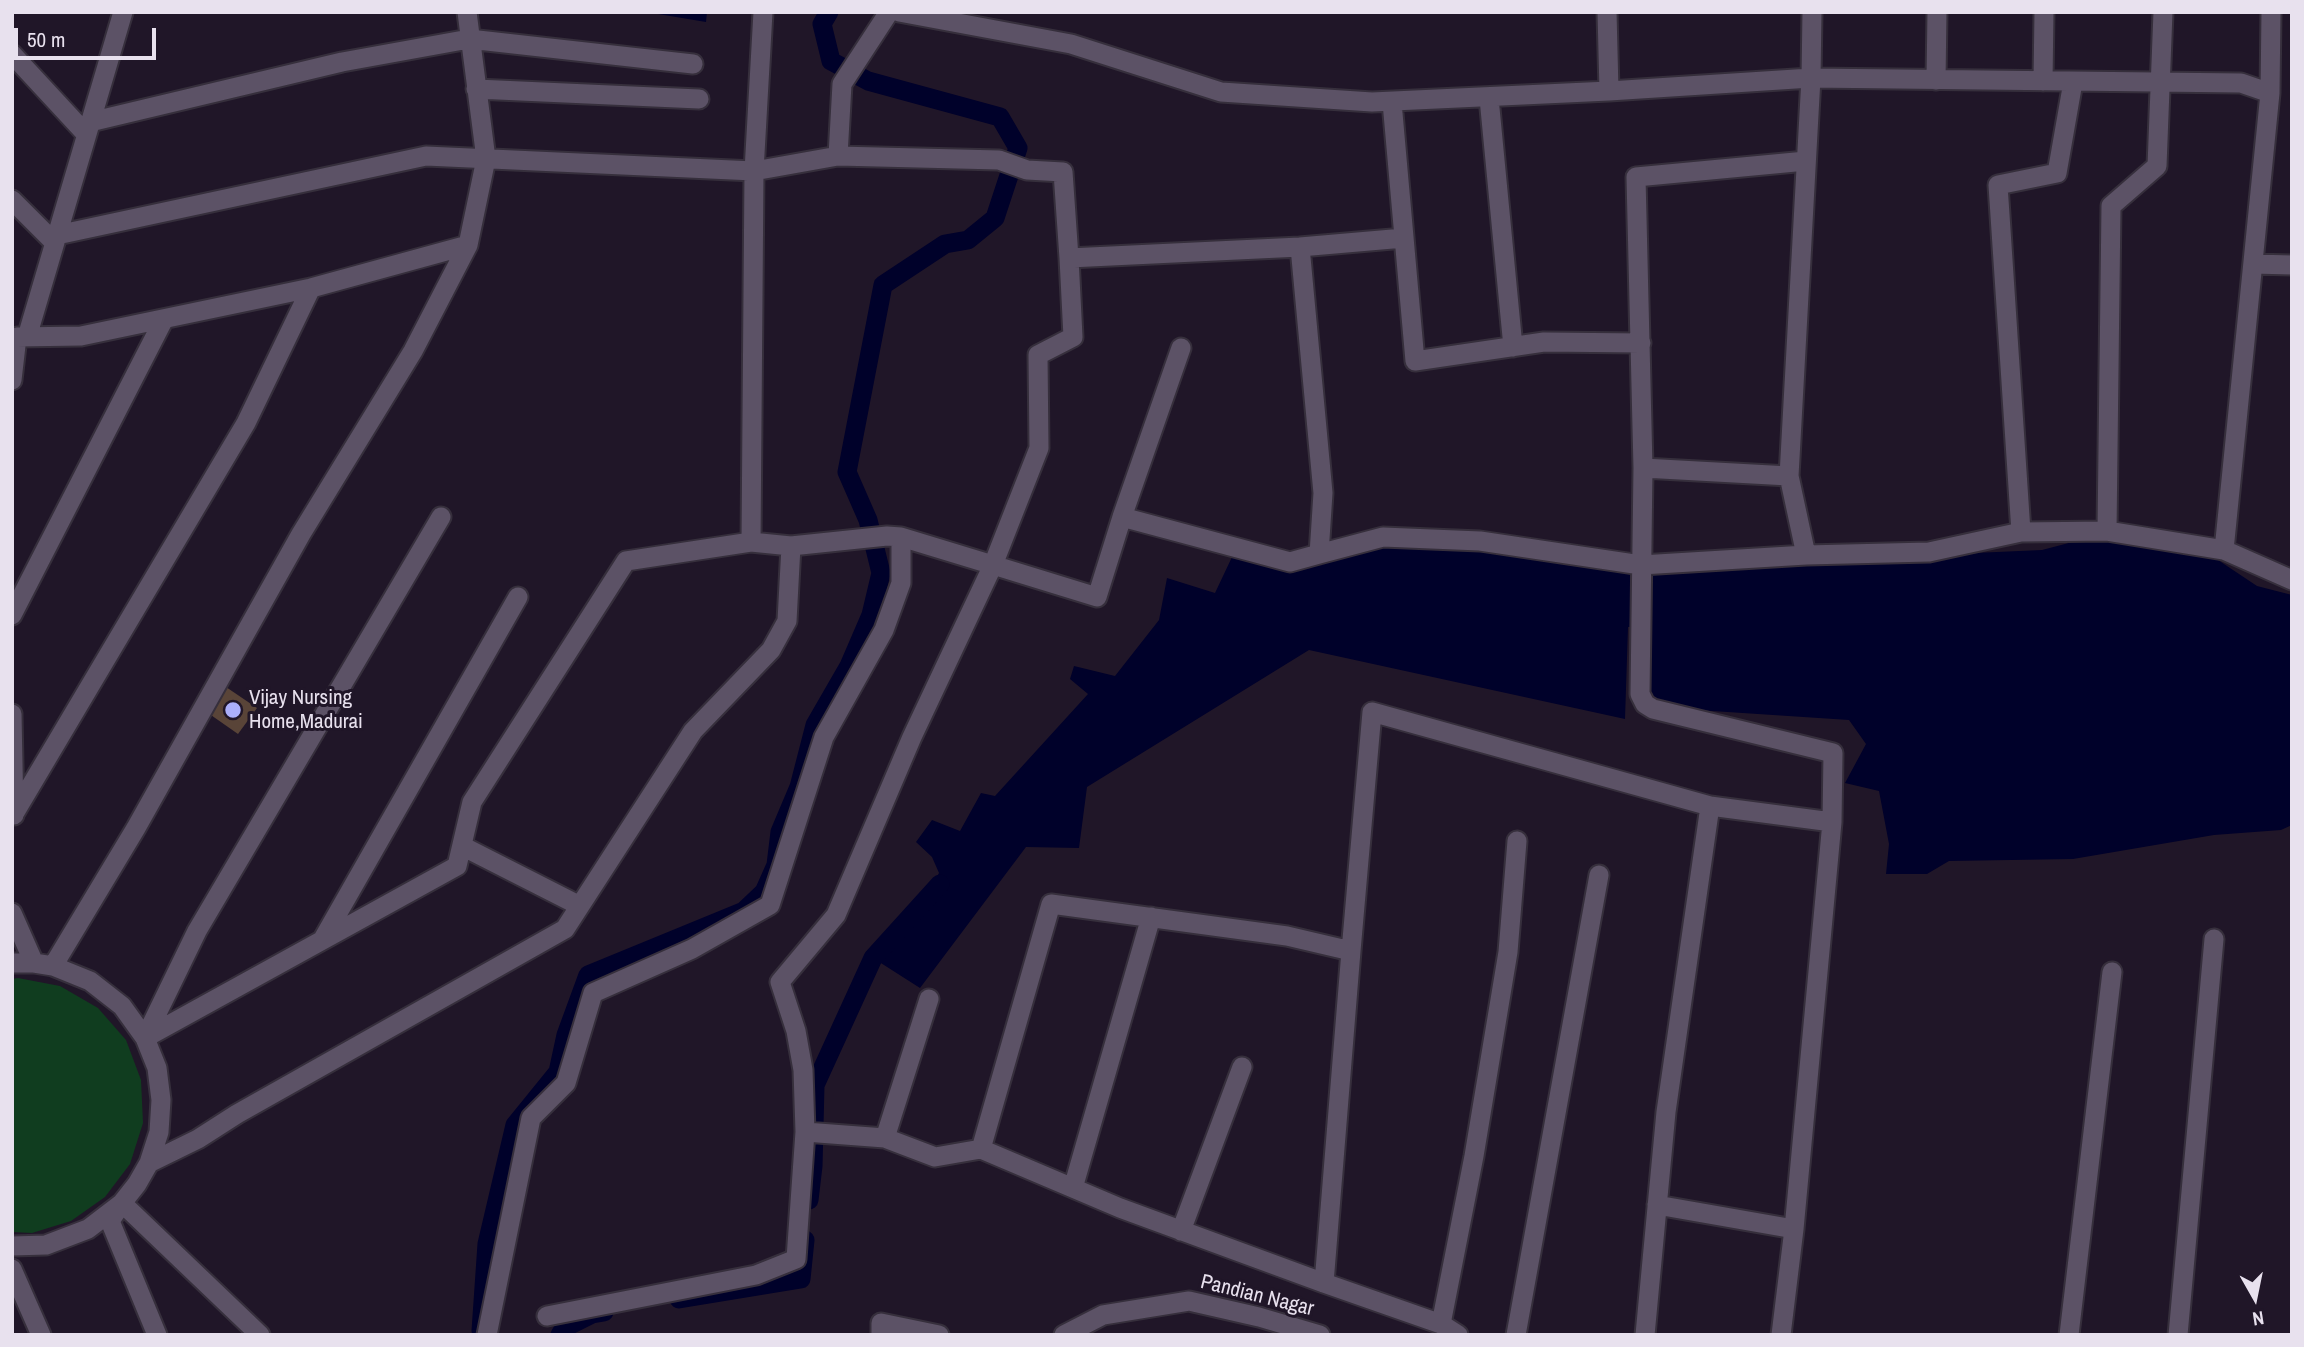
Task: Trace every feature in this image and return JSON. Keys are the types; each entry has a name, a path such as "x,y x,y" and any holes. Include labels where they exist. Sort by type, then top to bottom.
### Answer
{"street":[{"path":"12,380 18,336 55,239 122,12"},
{"path":"43,965 136,828 301,534 412,351 468,245 486,159 467,12"},
{"path":"838,156 842,84 889,12"},
{"path":"900,12 1070,44 1221,92 1372,103 1811,78 2241,83 2270,93"},
{"path":"1607,12 1609,91"},
{"path":"1806,555 1789,476 1811,78 1811,12"},
{"path":"1936,80 1937,12"},
{"path":"2043,82 2044,12"},
{"path":"2107,531 2111,206 2157,166 2163,12"},
{"path":"2224,550 2270,93 2271,12"},
{"path":"751,542 754,171 763,15"},
{"path":"88,128 342,62 469,39 693,64"},
{"path":"12,54 88,128"},
{"path":"2021,532 1998,185 2057,173 2073,82"},
{"path":"476,89 699,99"},
{"path":"1489,98 1513,347"},
{"path":"1392,102 1415,361 1544,342 1640,343"},
{"path":"55,239 426,156 754,171 838,156 999,160 1027,170 1063,172 1073,337 1038,355 1039,448 993,565 912,737 836,915 780,982 796,1031 812,1132 796,1259 756,1275 547,1316"},
{"path":"1781,1335 1794,1228 1832,822 1833,752 1653,709 1640,694 1643,468 1636,177 1807,161"},
{"path":"12,201 55,239"},
{"path":"1069,258 1300,247 1404,238"},
{"path":"18,336 81,336 311,288 468,245"},
{"path":"1300,247 1323,493 1319,554"},
{"path":"2253,264 2292,265"},
{"path":"13,818 246,423 311,288"},
{"path":"12,615 164,319"},
{"path":"145,1038 457,866 472,802 626,561 751,542 791,546 894,536 1097,597 1181,348"},
{"path":"1643,468 1789,476"},
{"path":"145,1038 197,930 442,517"},
{"path":"1122,517 1290,562 1383,537 1480,541 1641,570 1806,555 1929,552 2021,532 2107,531 2224,550 2292,580"},
{"path":"488,1335 531,1118 566,1083 593,993 692,949 770,905 824,737 884,631 901,583 894,536"},
{"path":"149,1163 198,1139 237,1114 565,929 692,731 771,650 787,621 791,546"},
{"path":"323,940 518,597"},
{"path":"1324,1283 1372,712 1710,806 1832,822"},
{"path":"12,714 13,818"},
{"path":"1645,1335 1666,1112 1710,806"},
{"path":"1441,1324 1474,1156 1508,952 1517,841"},
{"path":"462,846 580,906"},
{"path":"1516,1335 1599,875"},
{"path":"981,1149 1051,904 1287,936 1351,951"},
{"path":"12,912 43,965"},
{"path":"1073,1188 1151,917"},
{"path":"2178,1335 2214,939"},
{"path":"12,963 43,965 90,981 122,1006 145,1038 157,1068 162,1100 159,1132 149,1163 110,1221 157,1335"},
{"path":"2069,1335 2112,972"},
{"path":"884,1138 929,999"},
{"path":"1181,1231 1242,1067"},
{"path":"812,1132 884,1138 935,1157 981,1149 1181,1231 1441,1324 1458,1335"},
{"path":"12,1246 46,1245 88,1229 122,1203"},
{"path":"122,1203 260,1335"},
{"path":"1657,1205 1794,1228"},
{"path":"12,1269 41,1335"},
{"name":"Pandian Nagar","path":"1064,1335 1103,1315 1189,1301 1272,1328 1320,1335"},
{"path":"881,1335 881,1324 939,1335"}],"green space":[{"path":"12,979 60,986 98,1008 126,1040 141,1080 143,1123 130,1164 105,1197 71,1221 32,1233 12,1232"}],"water":[{"path":"646,12 707,12 706,22"},
{"path":"2084,539 2206,552 2257,586 2292,595 2292,825 2281,830 2214,835 2073,859 1949,861 1927,874 1886,874 1889,844 1879,791 1845,783 1866,744 1849,720 1697,710 1652,700 1646,680 1643,627 1628,627 1625,719 1309,650 1087,787 1079,848 1026,847 920,988 873,958 921,905 939,873 932,857 916,842 932,820 960,831 981,793 995,796 1088,694 1070,679 1074,666 1115,676 1159,620 1167,578 1215,593 1232,557 1291,570 1383,540 1487,547 1630,571 1631,608 1645,607 1646,581 1657,567 2042,550"}],"building":[{"path":"226,687 257,708 238,734 208,713"}],"waterway":[{"path":"481,1331 487,1244 515,1125 558,1072 566,1035 588,975 744,911 764,892 776,865 780,832 799,787 815,725 849,666 871,615 881,573 868,520 847,472 883,285 945,244 968,240 995,218 1018,148 1000,117 868,81 831,61 822,24 829,12"},
{"path":"809,1200 813,1166 815,1085 873,958 940,884"},
{"path":"679,1299 801,1279 805,1240"},
{"path":"560,1335 564,1328 592,1314 604,1312"}],"place":[{"name":"Vijay Nursing Home,Madurai","path":"233,710"}]}
